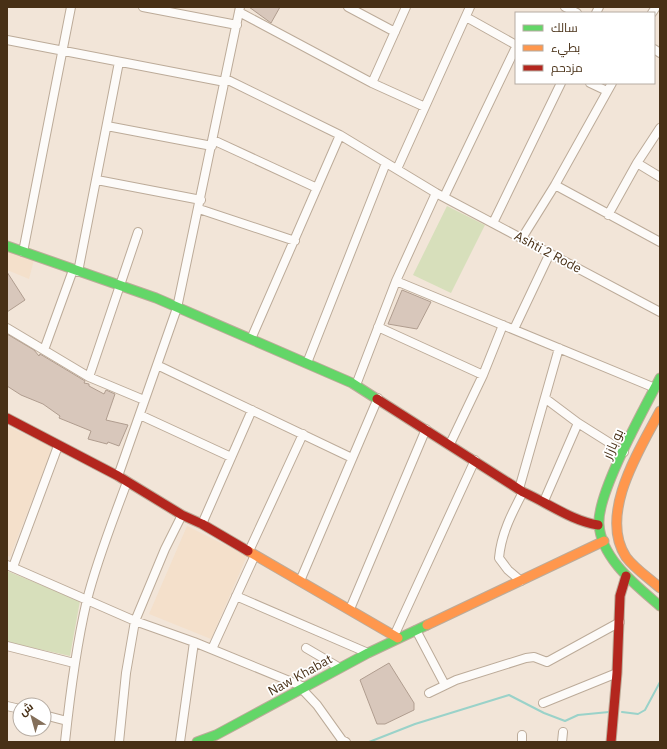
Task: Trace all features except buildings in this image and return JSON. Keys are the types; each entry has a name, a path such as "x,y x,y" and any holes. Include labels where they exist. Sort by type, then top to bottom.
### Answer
{"street":[{"path":"23,252 71,7"},
{"path":"143,7 237,25"},
{"path":"348,7 395,32"},
{"path":"372,83 406,7"},
{"path":"397,169 470,7"},
{"path":"565,7 575,12"},
{"path":"118,476 177,308 240,10 372,83 425,107"},
{"path":"466,17 515,45"},
{"name":"Ashti 2 Rode","path":"7,40 63,52 226,80 340,135 436,193 660,312"},
{"path":"444,197 515,48"},
{"path":"44,350 75,271 97,180 119,62"},
{"path":"493,223 561,84"},
{"path":"592,84 607,91"},
{"path":"522,238 555,185 611,84"},
{"path":"107,126 213,143 317,188"},
{"path":"608,215 637,163 660,128"},
{"path":"251,339 340,135"},
{"path":"307,363 386,163"},
{"path":"637,163 660,177"},
{"path":"97,180 201,200"},
{"path":"555,185 660,242"},
{"path":"356,385 396,281 436,193"},
{"path":"199,209 295,241"},
{"path":"90,377 138,232"},
{"path":"7,246 156,298 356,385 475,460 521,491 544,501 584,524 598,525 604,541 626,576 660,606"},
{"path":"514,329 550,254"},
{"path":"396,281 655,388"},
{"path":"450,444 483,375 503,325"},
{"path":"378,327 483,375"},
{"path":"7,328 90,377 144,400"},
{"path":"521,581 508,570 499,558 503,537 521,491 559,348"},
{"path":"157,366 352,458"},
{"name":"بو بازار","path":"598,525 601,506 624,452 660,378"},
{"path":"300,580 378,398"},
{"path":"546,399 578,423 624,452"},
{"path":"202,524 252,410"},
{"path":"659,586 633,564 626,556 619,542 616,524 619,502 635,461 660,411"},
{"path":"140,415 231,457"},
{"path":"7,418 118,476 182,515 202,524 396,637 475,460"},
{"path":"544,501 578,423"},
{"path":"350,609 426,429"},
{"path":"212,649 236,596 252,553 303,434"},
{"path":"58,446 10,566 135,620 212,649 303,688 342,740 346,742"},
{"path":"65,742 74,662 87,600 127,482"},
{"path":"119,742 126,673 135,620 165,549 182,515"},
{"name":"Naw Khabat","path":"197,742 217,739 303,688 396,637 416,630 604,541"},
{"path":"611,742 617,673 620,596 626,576"},
{"path":"236,596 368,653"},
{"path":"429,693 472,674 526,658 534,657 547,662 620,622"},
{"path":"416,630 445,685"},
{"path":"180,742 194,642"},
{"path":"7,646 74,662"},
{"path":"306,648 340,668"},
{"path":"543,703 617,673"},
{"path":"52,717 67,721"},
{"path":"562,742 563,732"}],"shaded area":[{"path":"7,250 35,256 29,279 7,270"},
{"path":"7,426 53,447 10,557 7,555"},
{"path":"187,526 247,556 211,639 149,614"}],"green space":[{"path":"447,206 485,225 451,293 413,275"},
{"path":"7,571 80,601 70,656 7,642"}],"waterway":[{"path":"622,712 638,714 645,710 660,682"},
{"path":"369,742 415,724 509,695 544,713 565,721 578,715 609,712"}],"traffic: fast":[{"path":"7,246 156,298 352,383 377,399"},
{"path":"660,378 613,472 600,510 599,524 601,537 613,560 641,590 660,606"},
{"path":"197,742 216,735 368,653 427,625"}],"traffic: slow":[{"path":"660,411 642,444 625,482 619,502 617,521 619,540 626,557 660,588"},
{"path":"427,625 604,541"},
{"path":"248,551 398,638"}],"traffic: jam":[{"path":"377,399 523,492 569,516 598,525"},
{"path":"7,418 118,476 182,515 202,524 248,551"},
{"path":"611,742 617,673 620,596 626,576"}]}
